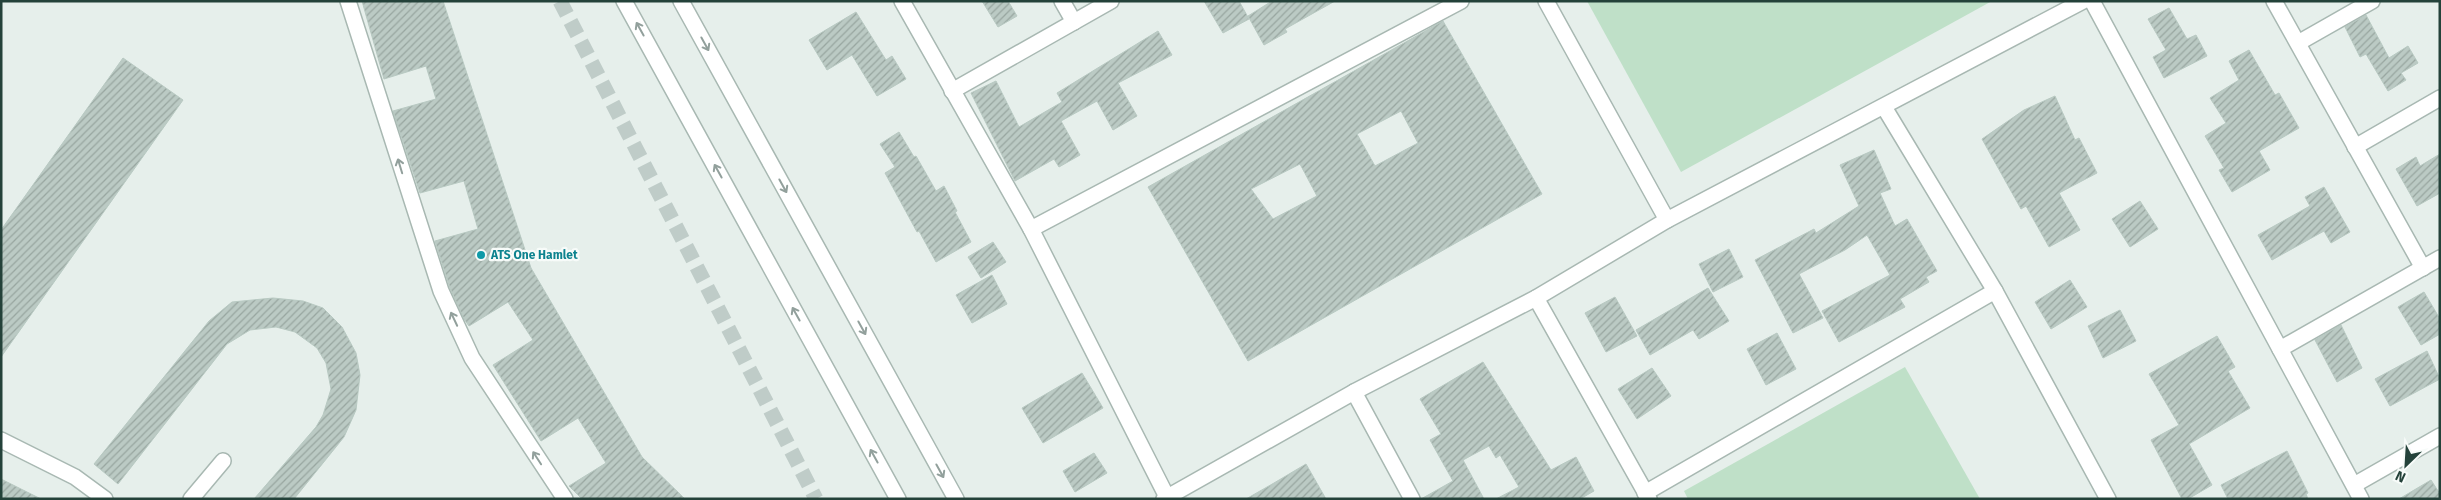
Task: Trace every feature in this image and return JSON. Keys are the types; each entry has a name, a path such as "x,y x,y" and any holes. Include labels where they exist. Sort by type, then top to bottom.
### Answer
{"street":[{"path":"348,1 441,292 472,358 565,499"},
{"path":"624,1 898,499"},
{"path":"681,1 956,499"},
{"path":"902,1 1031,230 1166,498 1354,392 1536,298 1667,220 1884,108 2083,1"},
{"path":"1062,1 1074,22"},
{"path":"952,91 1111,1"},
{"path":"1031,230 1461,1"},
{"path":"1546,1 1667,220"},
{"path":"2092,1 2358,492 2440,436"},
{"path":"2274,1 2423,268"},
{"path":"2298,43 2372,1"},
{"path":"2355,146 2440,98"},
{"path":"1884,108 1995,291 2108,499"},
{"path":"2280,349 2440,258"},
{"path":"1536,298 1647,496 1995,291"},
{"path":"1354,392 1412,499"},
{"path":"1,440 75,477 104,499"},
{"path":"191,499 223,461"}],"green space":[{"path":"1587,1 1992,1 1681,172"},
{"path":"1905,367 1980,499 1688,499 1684,491"}],"building":[{"name":"ATS One Hamlet","path":"362,1 443,1 531,268 642,457 685,499 582,499 569,486 606,463 578,418 541,441 493,365 533,340 508,302 469,326 464,319 450,288 435,241 478,229 464,181 420,193 393,111 436,99 426,66 384,79"},
{"path":"982,1 1008,1 1017,16 998,27"},
{"path":"1204,1 1239,1 1249,19 1223,33"},
{"path":"1272,1 1335,1 1285,29 1287,32 1264,45 1248,16"},
{"path":"2169,8 2187,39 2196,35 2207,56 2164,78 2153,57 2166,50 2148,19"},
{"path":"856,12 886,60 892,56 906,79 877,96 852,55 827,70 809,40"},
{"path":"2366,15 2389,58 2408,46 2418,63 2401,73 2406,80 2388,91 2366,54 2360,57 2345,27"},
{"path":"1443,21 1542,194 1248,361 1148,187","holes":["1401,111 1418,143 1375,166 1357,134","1300,164 1317,196 1273,219 1251,189"]},
{"path":"1158,31 1172,55 1118,83 1137,116 1113,130 1097,101 1061,121 1080,155 1059,167 1054,159 1015,181 971,93 996,81 1019,127 1062,102 1057,93"},
{"path":"2249,50 2275,95 2279,93 2299,128 2259,151 2270,170 2232,192 2219,170 2224,168 2205,136 2226,123 2210,98 2239,80 2229,61"},
{"path":"123,58 183,100 1,357 1,230"},
{"path":"2055,96 2075,140 2079,138 2097,173 2059,193 2080,230 2049,247 2026,206 2021,209 1982,139 2024,110"},
{"path":"899,132 914,157 916,156 936,191 944,186 971,242 936,262 919,231 917,232 885,173 895,167 880,144"},
{"path":"1874,150 1891,189 1880,193 1895,226 1907,219 1937,271 1926,277 1929,282 1900,299 1905,307 1839,342 1822,311 1890,275 1867,235 1845,250 1799,274 1823,318 1793,333 1755,260 1814,229 1816,233 1859,206 1840,165"},
{"path":"2440,154 2440,193 2417,206 2396,169 2416,157 2420,166"},
{"path":"2324,187 2350,232 2331,243 2324,231 2272,260 2258,235 2310,206 2305,197"},
{"path":"2140,201 2158,229 2130,247 2112,219"},
{"path":"993,242 1006,262 981,278 968,257"},
{"path":"1729,249 1743,277 1713,292 1699,264"},
{"path":"992,275 1007,304 972,323 956,295"},
{"path":"2070,280 2087,307 2051,329 2035,302"},
{"path":"1708,288 1729,321 1699,339 1693,330 1650,355 1636,330"},
{"path":"2424,292 2440,319 2440,334 2421,345 2398,307"},
{"path":"1615,297 1637,336 1606,352 1585,313"},
{"path":"273,298 303,301 323,308 342,327 356,353 360,375 356,410 344,437 294,499 254,499 316,427 323,415 331,389 326,363 317,348 295,332 276,327 250,330 227,344 118,484 94,464 209,321 232,302"},
{"path":"2120,310 2136,341 2103,358 2088,326"},
{"path":"2341,325 2362,368 2337,382 2315,340"},
{"path":"1777,333 1796,369 1766,385 1747,349"},
{"path":"2217,336 2235,367 2228,371 2250,408 2189,444 2212,485 2188,499 2182,499 2151,440 2179,425 2149,374"},
{"path":"2427,351 2440,379 2390,406 2375,379"},
{"path":"1483,362 1551,470 1576,457 1594,491 1580,499 1496,499 1519,487 1500,455 1496,458 1489,446 1463,460 1484,499 1421,499 1453,481 1430,440 1441,434 1420,399"},
{"path":"1652,368 1671,396 1637,419 1618,389"},
{"path":"1082,373 1103,408 1043,443 1022,408"},
{"path":"2287,451 2308,493 2306,494 2308,499 2228,499 2221,485"},
{"path":"1094,453 1107,473 1075,492 1063,471"},
{"path":"1306,464 1326,499 1246,499 1274,483"},
{"path":"1,479 41,499 1,499"},
{"path":"2431,480 2440,494 2440,499 2399,499"}],"tunnel":[{"path":"560,1 816,499"}],"place":[{"name":"ATS One Hamlet","path":"481,255"}]}
